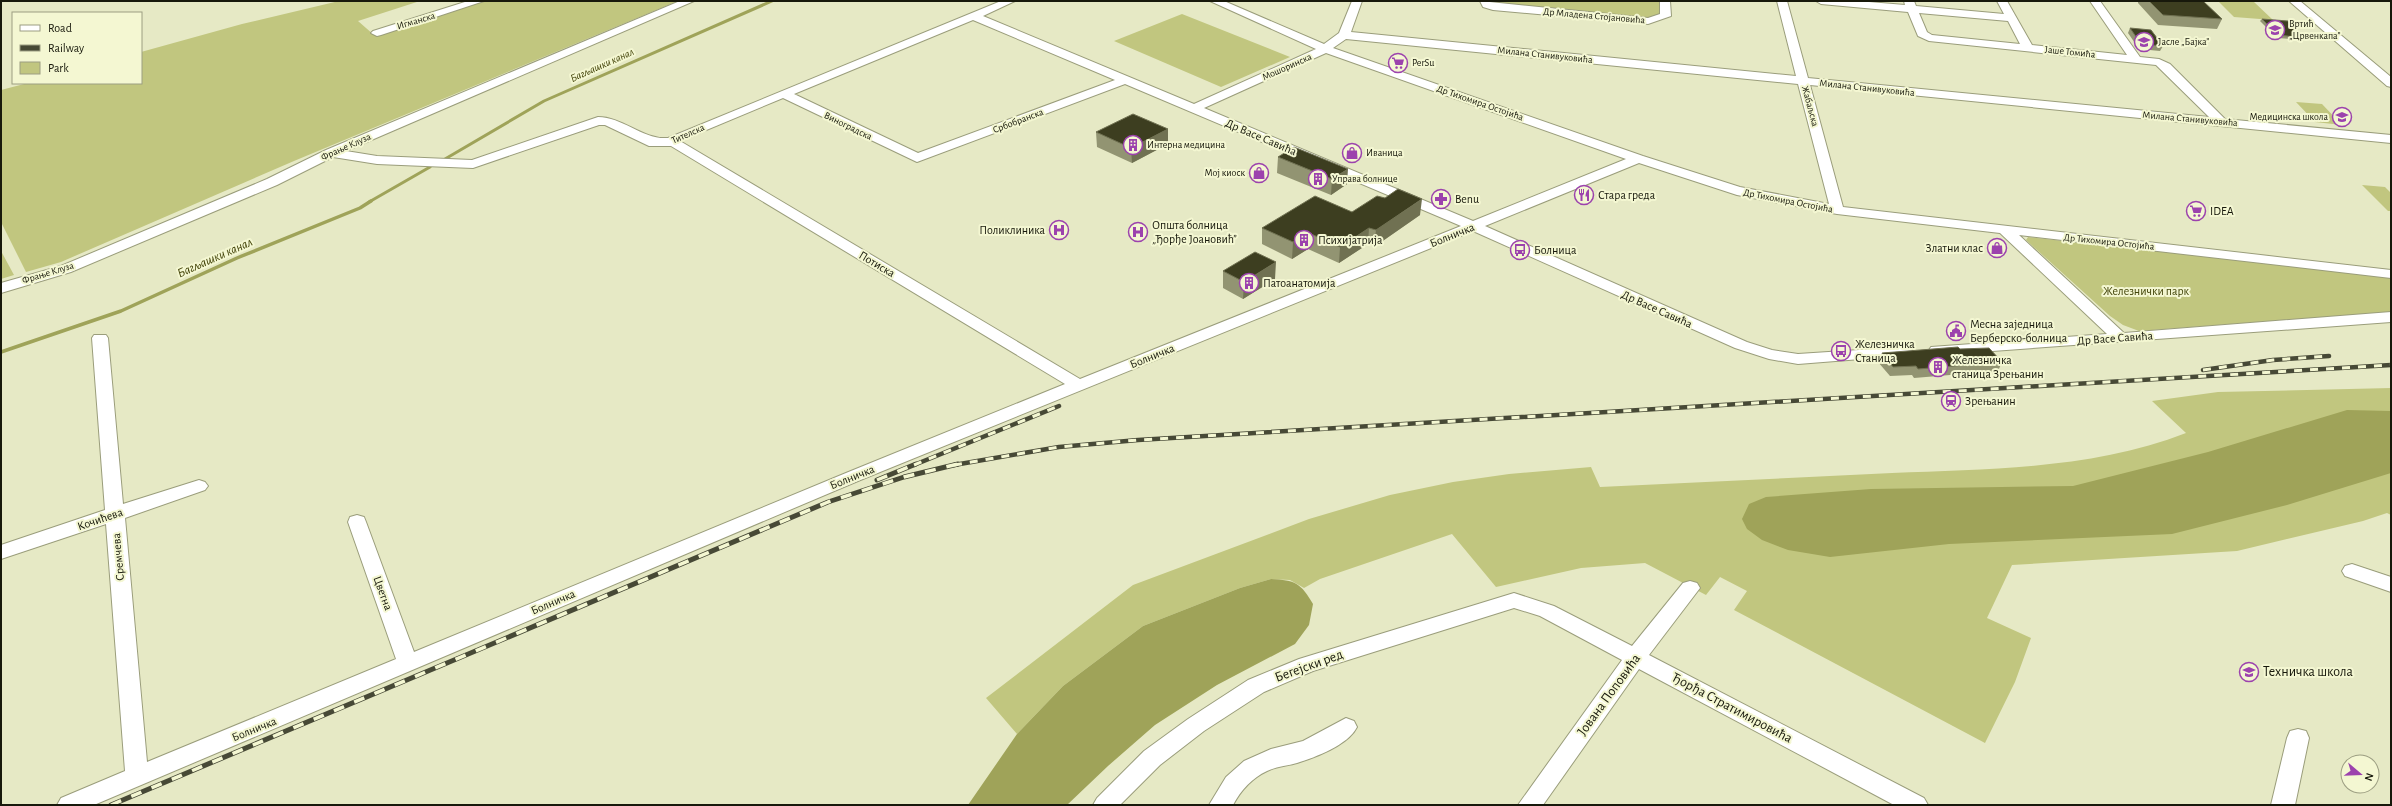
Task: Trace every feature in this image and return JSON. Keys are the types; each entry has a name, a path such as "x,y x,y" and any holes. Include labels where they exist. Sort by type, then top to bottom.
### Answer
{"street":[{"name":"Игманска","path":"377,33 479,1"},
{"name":"Фрање Клуза","path":"1,288 66,269 272,182 331,153 689,1"},
{"name":"Тителска","path":"331,153 377,160 473,164 598,121 607,121 654,143 674,142 674,139 1010,1"},
{"name":"Др Тихомира Остојића","path":"1215,1 1325,49 1638,159 1737,191 1837,210 2006,231 2391,274"},
{"path":"1344,35 1357,1"},
{"name":"Др Младена Стојановића","path":"1485,1 1487,5 1493,7 1648,22 1666,16 1665,1"},
{"name":"Жабаљска","path":"1782,1 1837,210"},
{"path":"1821,1 1911,5 2012,18"},
{"path":"2002,1 2028,48"},
{"path":"2095,1 2135,58"},
{"path":"2294,1 2391,82"},
{"name":"Јаше Томића","path":"1911,5 1922,34 1928,38 2135,58 2164,64 2220,122"},
{"name":"Др Васе Савића","path":"973,16 1474,226 1727,340 1781,357 1798,359 2120,338 2391,317"},
{"name":"Мошоринска","path":"1193,109 1325,49 1344,35"},
{"name":"Милана Станивуковића","path":"1344,35 1803,82 2391,139"},
{"name":"Србобранска","path":"911,157 921,158 1125,80"},
{"name":"Виноградска","path":"784,94 911,157"},
{"name":"Потиска","path":"674,142 1080,386"},
{"name":"Болничка","path":"69,805 852,477 1638,159"},
{"path":"2006,231 2120,338"},
{"name":"Сремчева","path":"100,338 137,777"},
{"name":"Кочићева","path":"1,552 199,486"},
{"name":"Цветна","path":"357,522 408,664"},
{"path":"2352,571 2391,585"},
{"name":"Јована Поповића","path":"1530,805 1636,657 1690,588"},
{"name":"Бегејски ред","path":"1105,805 1152,758 1196,725 1263,683 1306,665 1514,600 1522,601 1547,611"},
{"name":"Ђорђа Стратимировића","path":"1547,611 1916,805"},
{"path":"1221,805 1230,786 1237,777 1268,760 1297,753 1329,739 1346,727"},
{"path":"2283,805 2298,738"}],"green space":[{"path":"339,1 420,1 358,21 374,35 484,1 678,1 294,161 61,262 26,272 1,222 1,90 24,84 142,84 142,52 242,24"},
{"path":"1492,1 1659,1 1660,14 1649,18 1492,3"},
{"path":"2218,1 2254,2 2273,20 2234,17"},
{"path":"1182,14 1290,57 1221,87 1114,41"},
{"path":"2296,102 2322,104 2342,125 2315,122"},
{"path":"2362,185 2385,187 2391,193 2391,211 2388,211"},
{"name":"Железнички парк","path":"2028,237 2391,277 2391,312 2139,331 2123,325 2110,316 2026,240"},
{"path":"1,251 14,275 1,279"},
{"path":"2391,388 2391,515 2387,513 2363,521 2237,551 2012,565 1987,618 2031,638 2015,682 1985,743 1734,610 1747,591 1720,577 1706,595 1645,563 1581,568 1496,587 1452,534 1320,579 1304,588 1290,580 1271,579 1240,588 1143,626 1063,686 1017,734 986,698 1133,585 1309,519 1390,495 1453,482 1509,474 1591,467 1600,487 1966,470 2041,465 2115,454 2151,445 2186,433 2152,401 2218,392"}],"shaded area":[{"path":"2347,410 2391,411 2391,473 2287,505 2172,534 1949,544 1830,557 1788,550 1762,540 1747,529 1742,519 1749,504 1766,497 1871,489 2073,486 2208,452"},
{"path":"1271,579 1286,580 1296,584 1305,591 1313,604 1309,625 1295,644 1217,685 1155,725 1108,766 1067,805 968,805 1017,734 1063,686 1143,626 1240,588"}],"building":[{"path":"2149,1 2203,1 2222,19 2163,15"},
{"path":"2262,19 2288,21 2306,38 2278,35"},
{"path":"2130,28 2151,30 2163,46 2141,44"},
{"path":"1133,114 1168,129 1131,148 1096,132"},
{"path":"1294,147 1348,169 1332,179 1278,157"},
{"path":"1398,189 1422,199 1376,230 1369,228 1340,247 1309,233 1293,242 1262,228 1315,196 1352,212 1377,196 1385,198"},
{"path":"1255,252 1276,262 1244,282 1223,271"},
{"path":"1958,347 1960,349 1989,348 2002,362 1918,369 1916,366 1893,367 1882,353"}],"waterway":[{"name":"Багљашки канал","path":"445,159 544,101 772,1"},
{"name":"Багљашки канал","path":"369,202 430,167"},
{"name":"Багљашки канал","path":"1,352 121,311 237,258 360,208 371,201"}],"railway":[{"path":"2203,370 2273,360 2329,356"},
{"path":"954,465 1059,447 1138,440 2391,365"},
{"path":"914,465 1059,406"},
{"path":"877,480 916,464"},
{"path":"111,805 828,502 904,477 958,464"}],"place":[{"name":"Вртић „Црвенкапа”","path":"2275,30"},
{"name":"Јасле „Бајка”","path":"2144,42"},
{"name":"PerSu","path":"1398,63"},
{"name":"Медицинска школа","path":"2342,117"},
{"name":"Интерна медицина","path":"1133,145"},
{"name":"Иваница","path":"1352,153"},
{"name":"Мој киоск","path":"1259,173"},
{"name":"Управа болнице","path":"1318,179"},
{"name":"Стара греда","path":"1584,195"},
{"name":"Benu","path":"1441,199"},
{"name":"IDEA","path":"2196,211"},
{"name":"Поликлиника","path":"1059,230"},
{"name":"Општа болница „Ђорђе Јоановић”","path":"1138,232"},
{"name":"Психијатрија","path":"1304,240"},
{"name":"Златни клас","path":"1997,248"},
{"name":"Болница","path":"1520,250"},
{"name":"Патоанатомија","path":"1249,283"},
{"name":"Месна заједница Берберско-болница","path":"1956,331"},
{"name":"Железничка Станица","path":"1841,351"},
{"name":"Железничка станица Зрењанин","path":"1938,367"},
{"name":"Зрењанин","path":"1951,401"},
{"name":"Техничка школа","path":"2249,672"}]}
